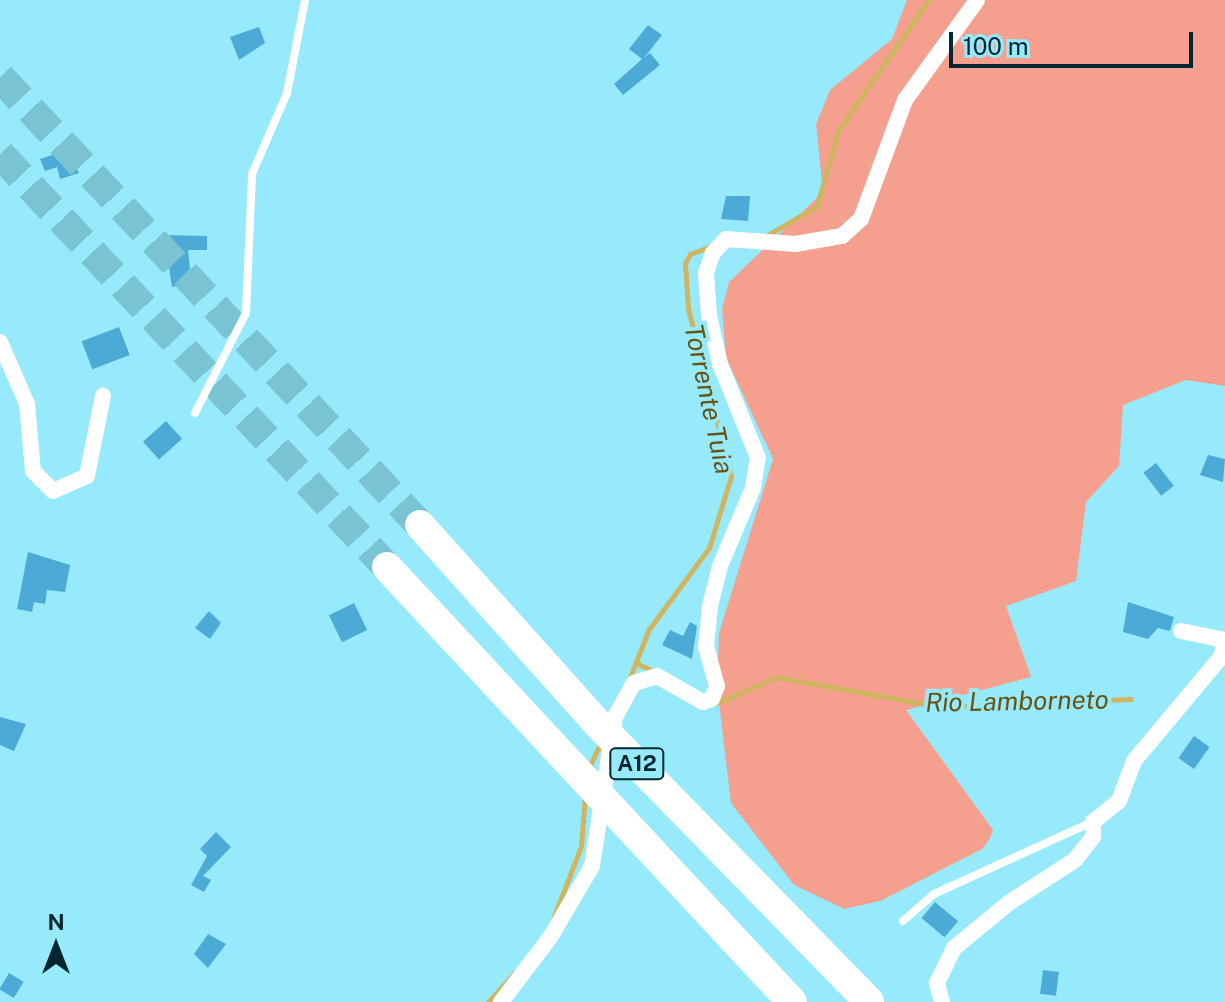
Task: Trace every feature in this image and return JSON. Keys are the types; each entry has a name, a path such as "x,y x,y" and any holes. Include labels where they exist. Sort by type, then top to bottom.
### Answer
{"highway":[{"name":"A12","path":"428,534 600,726 869,1002"},
{"name":"A12","path":"387,567 792,1002"}],"street":[{"path":"501,1002 551,936 592,866 615,717 634,683 657,676 703,702 712,699 717,686 706,647 710,606 720,566 753,488 758,458 720,364 711,327 706,273 713,253 726,239 795,244 842,236 861,219 905,100 977,0"},
{"path":"0,342 27,404 33,471 53,491 87,476 103,396"},
{"path":"942,1002 937,983 954,948 1010,902 1075,860 1093,837 1093,822 1112,810 1134,761 1221,657 1225,641 1181,631"}],"lane":[{"path":"195,413 246,313 252,174 287,93 305,0"},
{"path":"903,921 934,894 1093,822"}],"shaded area":[{"path":"907,0 1225,0 1225,386 1186,380 1123,405 1119,466 1086,502 1076,581 1006,606 1031,677 906,710 993,830 989,840 982,849 880,901 844,909 794,885 731,803 717,686 719,633 773,459 726,358 722,309 729,282 823,192 816,124 830,90 892,39"}],"building":[{"path":"648,25 662,35 644,58 650,53 660,65 623,95 614,84 642,59 629,49"},
{"path":"259,27 265,43 239,60 230,37"},
{"path":"68,150 79,173 60,179 57,167 45,171 40,159"},
{"path":"726,196 750,196 748,221 721,219"},
{"path":"164,235 207,236 207,250 188,250 191,278 184,279 185,285 172,287"},
{"path":"119,327 130,355 92,369 82,341"},
{"path":"166,421 182,439 159,460 143,442"},
{"path":"1208,455 1225,459 1223,482 1200,475"},
{"path":"1156,463 1174,486 1161,496 1143,473"},
{"path":"28,552 70,565 65,592 47,590 45,604 34,602 32,612 17,609"},
{"path":"1128,602 1174,617 1170,631 1158,628 1148,639 1123,632"},
{"path":"354,603 367,630 342,642 329,615"},
{"path":"209,611 221,623 210,639 195,628"},
{"path":"690,622 697,626 692,659 662,645 670,630 683,636"},
{"path":"0,717 26,724 14,751 0,745"},
{"path":"1194,736 1210,747 1194,769 1179,758"},
{"path":"216,832 231,847 203,876 211,880 204,892 191,885 207,856 200,849"},
{"path":"935,902 958,921 944,937 922,918"},
{"path":"208,934 226,944 208,968 194,954"},
{"path":"1043,970 1059,972 1056,996 1040,994"},
{"path":"9,973 24,982 14,998 0,990"}],"waterway":[{"name":"Torrente Tuia","path":"766,236 817,206 838,131 928,0"},
{"name":"Torrente Tuia","path":"628,682 649,629 709,548 731,476 688,309 685,263 690,254 713,245"},
{"name":"Rio Lamborneto","path":"636,663 657,673"},
{"name":"Rio Lamborneto","path":"714,704 777,677 941,707 1131,699"},
{"name":"Torrente Tuia","path":"588,769 601,742"},
{"name":"Torrente Tuia","path":"554,916 581,846 585,795"},
{"name":"Torrente Tuia","path":"488,1002 514,973"}],"tunnel":[{"path":"0,77 420,525"},
{"path":"0,154 387,567"}]}
